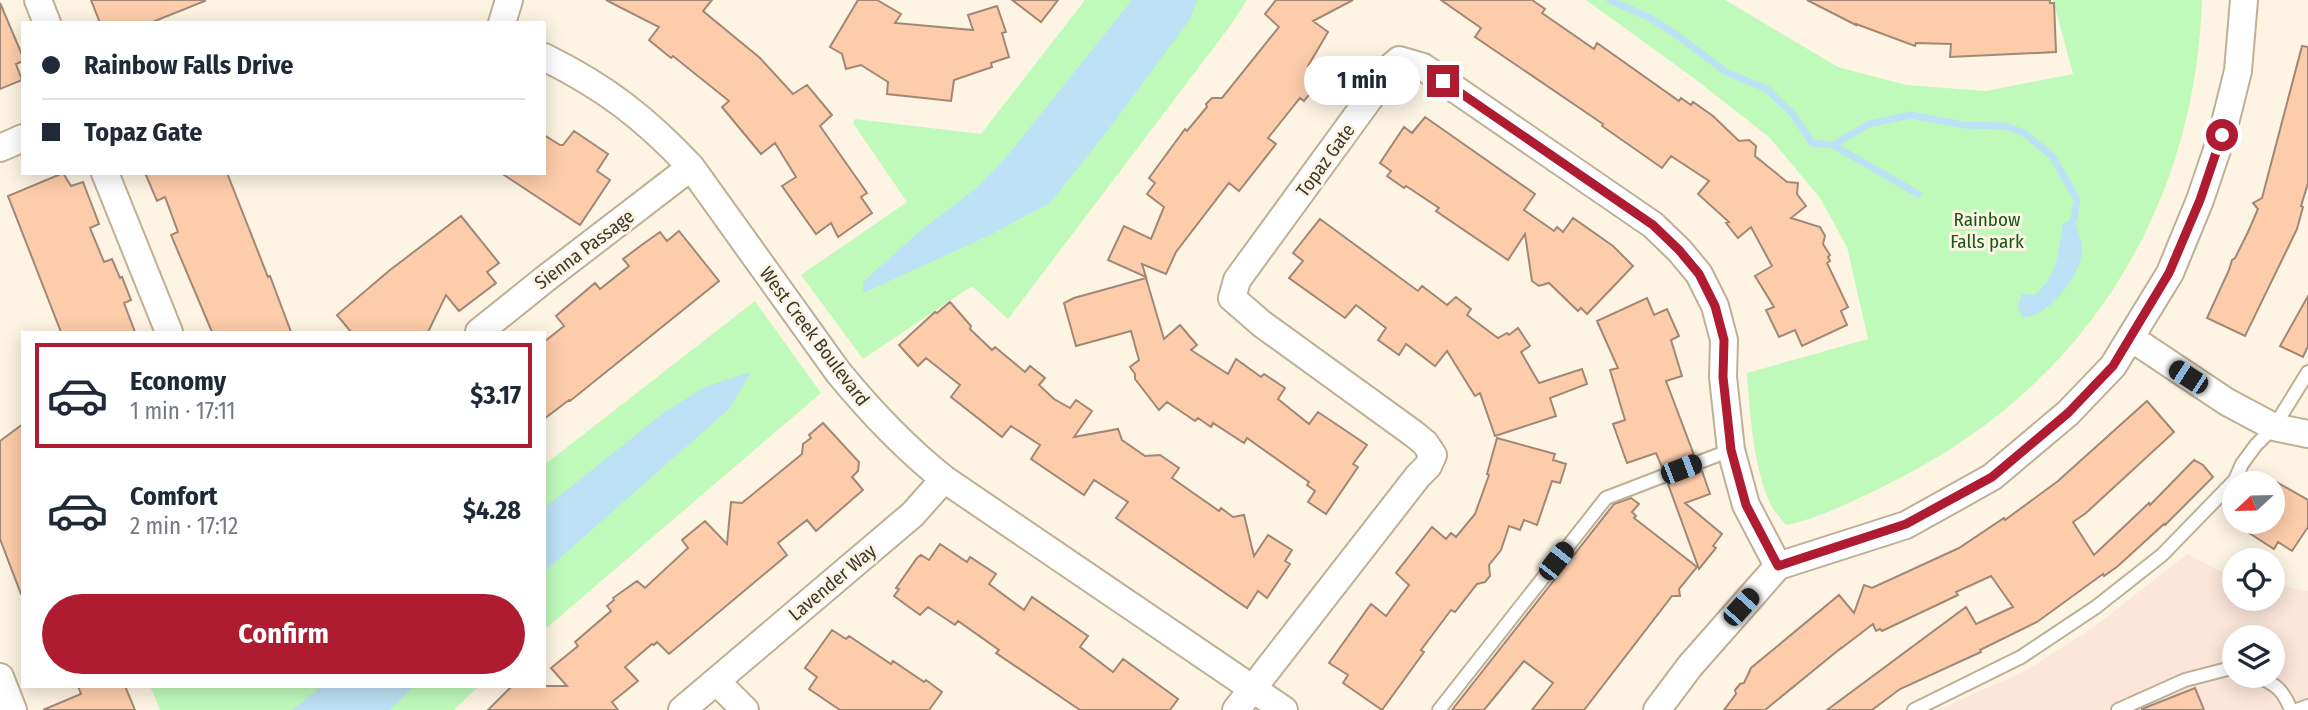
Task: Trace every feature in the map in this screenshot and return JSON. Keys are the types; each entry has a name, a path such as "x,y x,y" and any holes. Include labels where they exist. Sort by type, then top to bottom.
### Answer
{"street":[{"path":"38,0 46,21"},
{"path":"503,21 509,0"},
{"path":"1657,710 1690,666 1778,566 1906,524 1992,477 2068,413 2113,366 2169,273 2200,200 2222,135 2238,71 2244,0"},
{"name":"West Creek Boulevard","path":"546,58 600,88 634,111 691,167 838,372 858,397 917,457 944,479 1284,710"},
{"name":"Topaz Gate","path":"1252,688 1428,466 1433,455 1425,443 1414,434 1262,324 1232,298 1237,280 1372,95 1382,74 1399,60 1423,67 1653,225 1699,274 1715,306 1724,340 1723,377 1731,450 1746,505 1778,566"},
{"path":"0,148 21,139"},
{"name":"Sienna Passage","path":"479,331 691,167"},
{"path":"106,175 169,331"},
{"path":"2131,338 2227,402 2274,427 2308,434"},
{"name":"Lavender Way","path":"682,710 913,514 944,479"},
{"path":"0,677 13,710"},
{"path":"716,681 745,710"},
{"path":"1236,710 1252,688"}],"lane":[{"path":"1914,710 2021,657 2096,607 2162,555 2235,481 2242,464 2274,427 2308,372"},
{"path":"1439,710 1606,498 1731,450"},
{"path":"2118,710 2185,680 2222,670"},
{"path":"2278,688 2284,693 2291,710"},
{"path":"2297,710 2308,706"}],"shaded area":[{"path":"2187,554 2222,572 2222,611 2285,611 2285,586 2308,591 2308,710 1938,710 2027,670 2094,627"}],"green space":[{"path":"1085,0 1247,0 1008,319 972,286 863,359 801,275 907,202 853,123 855,119 981,134"},
{"name":"Rainbow Falls park","path":"1586,0 1725,0 1838,67 1906,85 1986,91 2073,74 2053,0 2202,0 2195,77 2178,151 2151,220 2116,284 2073,343 2021,396 1961,442 1855,500 1786,525 1771,506 1764,488 1753,439 1747,373 1868,339 1847,247 1820,198 1769,137"},
{"path":"755,301 821,393 546,628 546,463"},
{"path":"151,688 477,688 454,710 160,710"}],"water":[{"path":"1132,0 1197,0 1190,19 1109,129 1050,203 988,236 863,293 863,282 919,232 976,188 1008,155"},
{"path":"2074,219 2082,248 2075,273 2051,304 2032,316 2022,317 2018,307 2022,294 2034,295 2048,280 2056,263 2063,223"},
{"path":"751,372 729,409 546,570 546,506 666,411 707,386"},
{"path":"320,688 412,688 390,710 292,710"}],"building":[{"path":"91,0 205,1 155,21 99,21"},
{"path":"606,0 712,0 703,11 760,58 793,94 807,85 832,115 820,126 867,193 861,197 872,213 838,237 831,223 816,234 782,186 796,177 775,143 761,154 722,107 729,101 649,40 659,27"},
{"path":"858,0 877,0 901,14 895,23 973,30 968,15 997,6 1006,32 1002,33 1009,57 991,63 992,67 954,80 951,101 887,94 888,82 861,65 846,69 842,54 830,47"},
{"path":"1012,0 1058,0 1041,22"},
{"path":"1276,0 1353,0 1313,21 1328,32 1308,66 1323,77 1304,101 1300,98 1268,138 1276,144 1239,191 1229,183 1176,252 1166,274 1142,264 1146,277 1108,260 1124,226 1151,239 1164,207 1147,194 1155,183 1149,178 1185,129 1187,131 1207,107 1206,104 1212,98 1222,98 1279,27 1265,14"},
{"path":"1441,0 1532,0 1545,9 1542,13 1594,49 1597,43 1679,101 1681,98 1691,105 1693,102 1713,116 1739,141 1749,140 1756,146 1755,156 1787,182 1798,183 1797,194 1806,206 1791,218 1820,227 1825,236 1823,244 1830,255 1830,261 1827,263 1848,307 1841,311 1847,325 1802,346 1795,330 1779,337 1766,310 1774,307 1755,276 1772,266 1751,227 1738,238 1726,223 1729,222 1698,194 1709,181 1671,156 1662,168 1602,126 1603,124 1475,37 1481,28"},
{"path":"1807,0 2050,0 2050,3 2054,3 2056,52 1950,57 1951,44 1916,43 1915,46 1856,25"},
{"path":"0,3 21,52 21,62 16,64 21,80 0,89"},
{"path":"2302,46 2308,47 2308,183 2297,229 2245,336 2207,318 2258,209 2253,203 2262,198"},
{"path":"1425,117 1535,194 1524,210 1554,231 1557,227 1563,232 1573,218 1613,246 1633,266 1587,314 1581,308 1578,311 1549,283 1539,286 1532,281 1525,234 1508,260 1436,211 1439,208 1387,176 1391,171 1380,163 1404,127 1412,133"},
{"path":"574,131 608,154 597,171 610,180 580,225 504,175 546,175 546,136 563,145"},
{"path":"58,175 64,175 71,186 83,182 99,224 90,228 104,262 112,259 120,278 122,277 131,300 124,303 135,331 61,331 8,196"},
{"path":"146,175 228,175 291,331 212,331 171,235 178,232 165,197 157,201"},
{"path":"461,216 499,263 487,272 496,283 459,311 446,295 428,331 350,331 337,315"},
{"path":"1320,219 1418,291 1422,286 1447,305 1456,297 1471,309 1467,315 1498,338 1507,333 1509,335 1518,328 1530,346 1521,352 1539,383 1582,369 1587,384 1550,398 1556,416 1495,436 1480,393 1475,396 1447,351 1435,366 1406,344 1399,355 1378,340 1386,328 1356,305 1345,318 1289,278 1303,261 1293,253"},
{"path":"679,231 719,281 546,417 546,340 564,326 556,316 595,283 600,289 629,266 623,259 660,232 667,241"},
{"path":"1146,278 1164,339 1180,325 1197,345 1191,350 1228,374 1236,359 1261,377 1264,374 1285,388 1278,399 1309,424 1318,412 1367,445 1353,464 1358,467 1326,514 1308,502 1315,491 1307,485 1309,482 1247,438 1244,443 1213,423 1211,427 1198,418 1195,421 1167,402 1159,410 1135,379 1130,367 1139,360 1131,331 1076,346 1064,303"},
{"path":"2308,296 2308,346 2303,357 2280,346"},
{"path":"1647,298 1654,315 1667,309 1679,336 1671,340 1682,376 1666,381 1694,455 1662,467 1656,453 1627,463 1613,424 1625,420 1610,370 1618,368 1597,321"},
{"path":"950,302 971,326 970,329 992,350 995,347 1025,372 1030,366 1045,378 1039,385 1054,399 1070,408 1076,400 1092,411 1074,437 1118,429 1122,440 1145,456 1160,455 1179,468 1172,478 1219,511 1221,508 1233,517 1244,515 1254,556 1268,535 1292,550 1285,561 1290,564 1267,598 1258,591 1247,608 1116,518 1128,502 1094,480 1084,495 1031,459 1040,445 1011,426 1002,437 951,397 960,385 926,358 918,366 899,345"},
{"path":"2147,401 2174,432 2073,522 2094,555 2149,503 2150,505 2194,460 2203,465 2213,477 2165,525 2118,566 2037,622 1980,650 1981,652 1900,689 1872,710 1827,710 1966,607 1976,624 2013,607 1991,576 1882,631 1876,631 1873,624 1765,710 1724,710 1736,694 1735,690 1744,683 1751,668 1839,595 1854,613 1864,585 1872,588 1959,548 2004,518 2005,520 2058,481"},
{"path":"823,423 859,462 858,471 852,477 863,490 816,531 807,520 778,543 787,555 669,654 657,642 625,667 638,681 612,702 618,710 488,710 510,688 567,686 551,668 578,646 575,642 611,611 607,606 613,598 637,581 645,588 688,548 682,540 705,521 727,544 731,502 742,503 802,454 803,444 811,438 809,435"},
{"path":"21,425 21,594 0,539 0,441"},
{"path":"1497,438 1555,454 1553,460 1566,464 1560,483 1552,481 1537,525 1524,520 1520,530 1509,526 1501,550 1489,565 1490,576 1485,582 1477,584 1455,612 1451,610 1382,710 1343,683 1348,675 1329,663 1371,604 1386,616 1409,585 1396,573 1432,527 1446,539 1451,533 1456,537 1475,514 1489,475 1487,474"},
{"path":"1702,471 1710,494 1685,503 1722,534 1713,546 1716,548 1699,569 1668,484"},
{"path":"2286,487 2308,500 2308,527 2292,551 2278,542 2272,548 2251,534 2286,534"},
{"path":"1631,498 1639,504 1632,512 1636,516 1634,518 1697,567 1679,589 1680,596 1672,596 1584,710 1532,710 1553,683 1524,661 1484,710 1452,710 1614,504"},
{"path":"940,544 967,562 970,557 996,574 989,584 1024,610 1032,597 1088,636 1080,647 1113,672 1123,659 1178,699 1170,710 1080,710 996,653 999,650 958,621 955,625 928,607 920,615 894,596 899,589 896,588 917,558 921,555 929,560"},
{"path":"832,630 846,639 849,636 891,664 893,661 942,692 929,710 840,710 809,689 817,677 805,668"},
{"path":"79,688 126,688 135,710 43,710 81,694"},
{"path":"2195,688 2204,710 2142,710 2142,709"}],"waterway":[{"path":"1610,0 1648,17 1674,33 1726,72 1767,89 1793,114 1812,143 1833,145 1869,124 1911,115 1964,125 2005,126 2024,133 2052,156 2077,199 2074,219"},
{"path":"1833,145 1918,194"}],"route":[{"path":"1443,81 1653,225 1699,274 1715,306 1724,340 1723,377 1731,450 1741,487 1746,505 1778,566 1906,524 1992,477 2068,413 2113,366 2169,273 2200,200 2222,135"}]}
